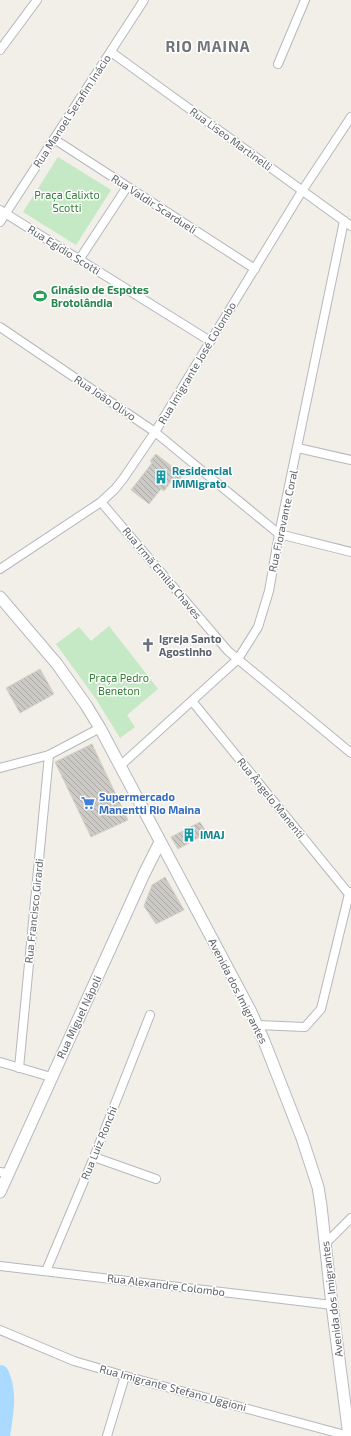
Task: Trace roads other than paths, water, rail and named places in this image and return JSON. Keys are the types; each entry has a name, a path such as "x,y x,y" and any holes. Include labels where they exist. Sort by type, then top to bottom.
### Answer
{"street":[{"path":"0,50 37,0"},
{"name":"Rua Manoel Serafim Inácio","path":"0,222 3,212 54,139 144,0"},
{"path":"278,64 305,0"},
{"name":"Rua Liseo Martinelli","path":"111,52 348,223"},
{"name":"Rua Imigrante José Colombo","path":"0,569 101,502 115,490 155,432 302,191 351,116"},
{"name":"Rua Valdir Scardueli","path":"54,139 255,269"},
{"path":"79,260 127,187"},
{"name":"Rua Egídio Scotti","path":"3,212 210,341"},
{"name":"Rua Fioravante Coral","path":"120,766 238,659 258,627 269,591 279,534 348,223"},
{"name":"Rua João Olivo","path":"0,327 155,432 279,534 351,552"},
{"path":"298,448 351,460"},
{"name":"Rua Irmã Emília Chaves","path":"101,502 228,651 351,753"},
{"name":"Avenida dos Imigrantes","path":"0,597 58,664 100,728 258,1025 302,1138 312,1167 321,1206 332,1305 350,1436"},
{"name":"Rua Ângelo Manenti","path":"192,701 350,893"},
{"path":"0,768 49,755 100,728"},
{"name":"Rua Francisco Girardi","path":"19,1068 49,755"},
{"name":"Rua Miguel Nápoli","path":"0,1192 4,1173 51,1077 160,842"},
{"path":"258,1025 305,1027 321,1009 350,893"},
{"name":"Rua Luiz Ronchi","path":"46,1271 94,1157 150,1015"},
{"path":"0,1062 51,1077"},
{"path":"94,1157 156,1179"},
{"path":"325,1244 351,1218"},
{"name":"Rua Alexandre Colombo","path":"0,1266 332,1305"},
{"name":"Rua Imigrante Stefano Uggioni","path":"0,1330 74,1361 350,1436"},
{"path":"107,1436 125,1376"}],"waterway":[{"name":"RIO MAINA","path":"0,1374 3,1382 5,1397 1,1436"}],"place":[{"name":"Ginásio de Espotes Brotolândia","path":"40,296"},
{"name":"Residencial IMMigrato","path":"161,477"},
{"name":"Igreja Santo Agostinho","path":"148,645"},
{"name":"Supermercado Manentti Rio Maina","path":"88,803"},
{"name":"IMAJ","path":"189,835"}],"district":[{"name":"RIO MAINA","path":"208,47"}],"park label":[{"name":"Praça Calixto Scotti","path":"67,201"},
{"name":"Praça Pedro Beneton","path":"119,684"}]}
